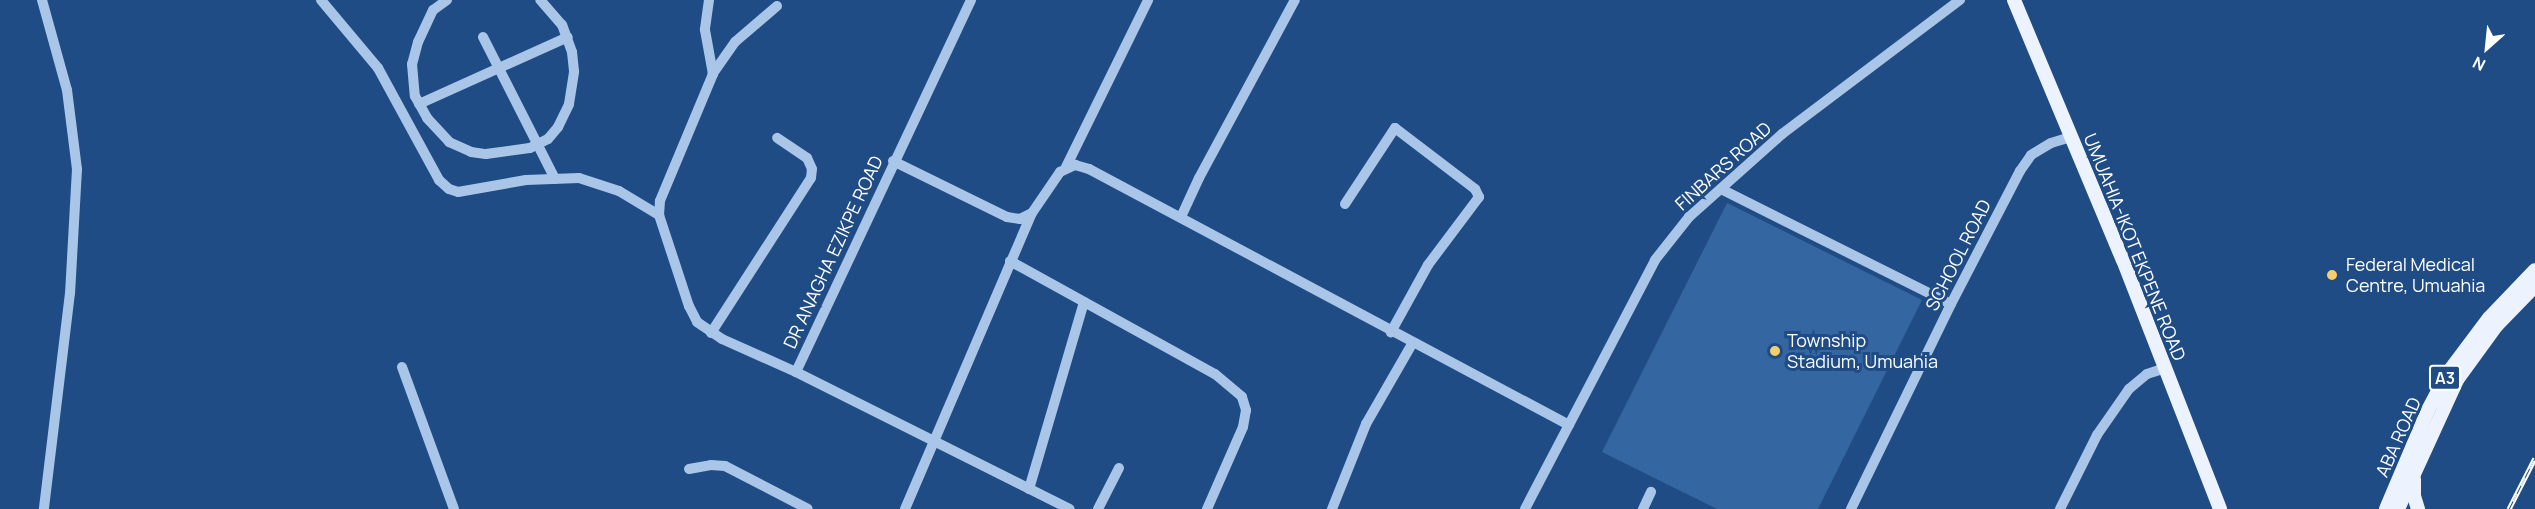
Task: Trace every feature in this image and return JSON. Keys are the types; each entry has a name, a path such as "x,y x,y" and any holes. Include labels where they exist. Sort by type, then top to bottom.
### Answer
{"main road":[{"name":"UMUAHIA-IKOT EKPENE ROAD","path":"2014,0 2072,137 2220,509"},
{"name":"ABA ROAD","path":"2391,508 2447,374 2489,318 2535,270"},
{"name":"ABA ROAD","path":"2391,508 2416,467 2439,415 2470,361 2498,325 2535,286"},
{"path":"2416,467 2414,486 2418,509"}],"street":[{"path":"42,0 68,90 77,169 66,327 44,509"},
{"path":"321,0 378,68 439,180 449,189 458,192 526,180 579,178 619,191 659,214"},
{"path":"447,0 433,10 427,19 414,53 412,76 419,104 440,134 449,142 471,152 508,153 548,140 558,127 569,104 574,71 568,37 562,26 540,0"},
{"path":"709,0 705,30 713,74"},
{"name":"DR ANAGHA EZIKPE ROAD","path":"971,0 893,161 796,372 1070,509"},
{"path":"1066,167 1148,0"},
{"path":"1181,217 1199,178 1295,0"},
{"name":"FINBARS ROAD","path":"1525,509 1655,260 1689,217 1782,134 1960,0"},
{"path":"777,6 735,42 713,74 660,201 659,214 689,306 698,322 711,333 796,372"},
{"path":"483,36 555,179"},
{"path":"419,104 568,37"},
{"path":"1345,204 1395,128 1475,189 1479,197 1428,265 1391,332"},
{"name":"SCHOOL ROAD","path":"1851,509 1951,304 2031,155 2051,143 2072,137"},
{"path":"711,333 811,178 812,169 807,158 777,138"},
{"path":"893,161 1007,217 1024,221"},
{"path":"905,509 1010,261 1024,221 1032,213 1059,172 1075,165 1089,169 1181,217 1412,344 1569,425"},
{"path":"1721,189 1951,304"},
{"path":"1010,261 1215,374 1242,397 1246,410 1243,427 1207,509"},
{"path":"1029,489 1084,302"},
{"path":"1332,509 1366,424 1412,344"},
{"path":"402,367 454,509"},
{"path":"2060,509 2097,435 2128,389 2147,374 2165,368"},
{"path":"689,469 711,465 725,466 808,509"},
{"path":"1098,509 1119,468"},
{"path":"1643,509 1652,492"}],"shaded area":[{"name":"Township Stadium, Umuahia","path":"1727,203 1922,300 1818,509 1717,509 1602,452"}],"railway":[{"path":"2509,509 2535,458"}],"place":[{"name":"Federal Medical Centre, Umuahia","path":"2332,275"},
{"name":"Township Stadium, Umuahia","path":"1775,351"}]}
